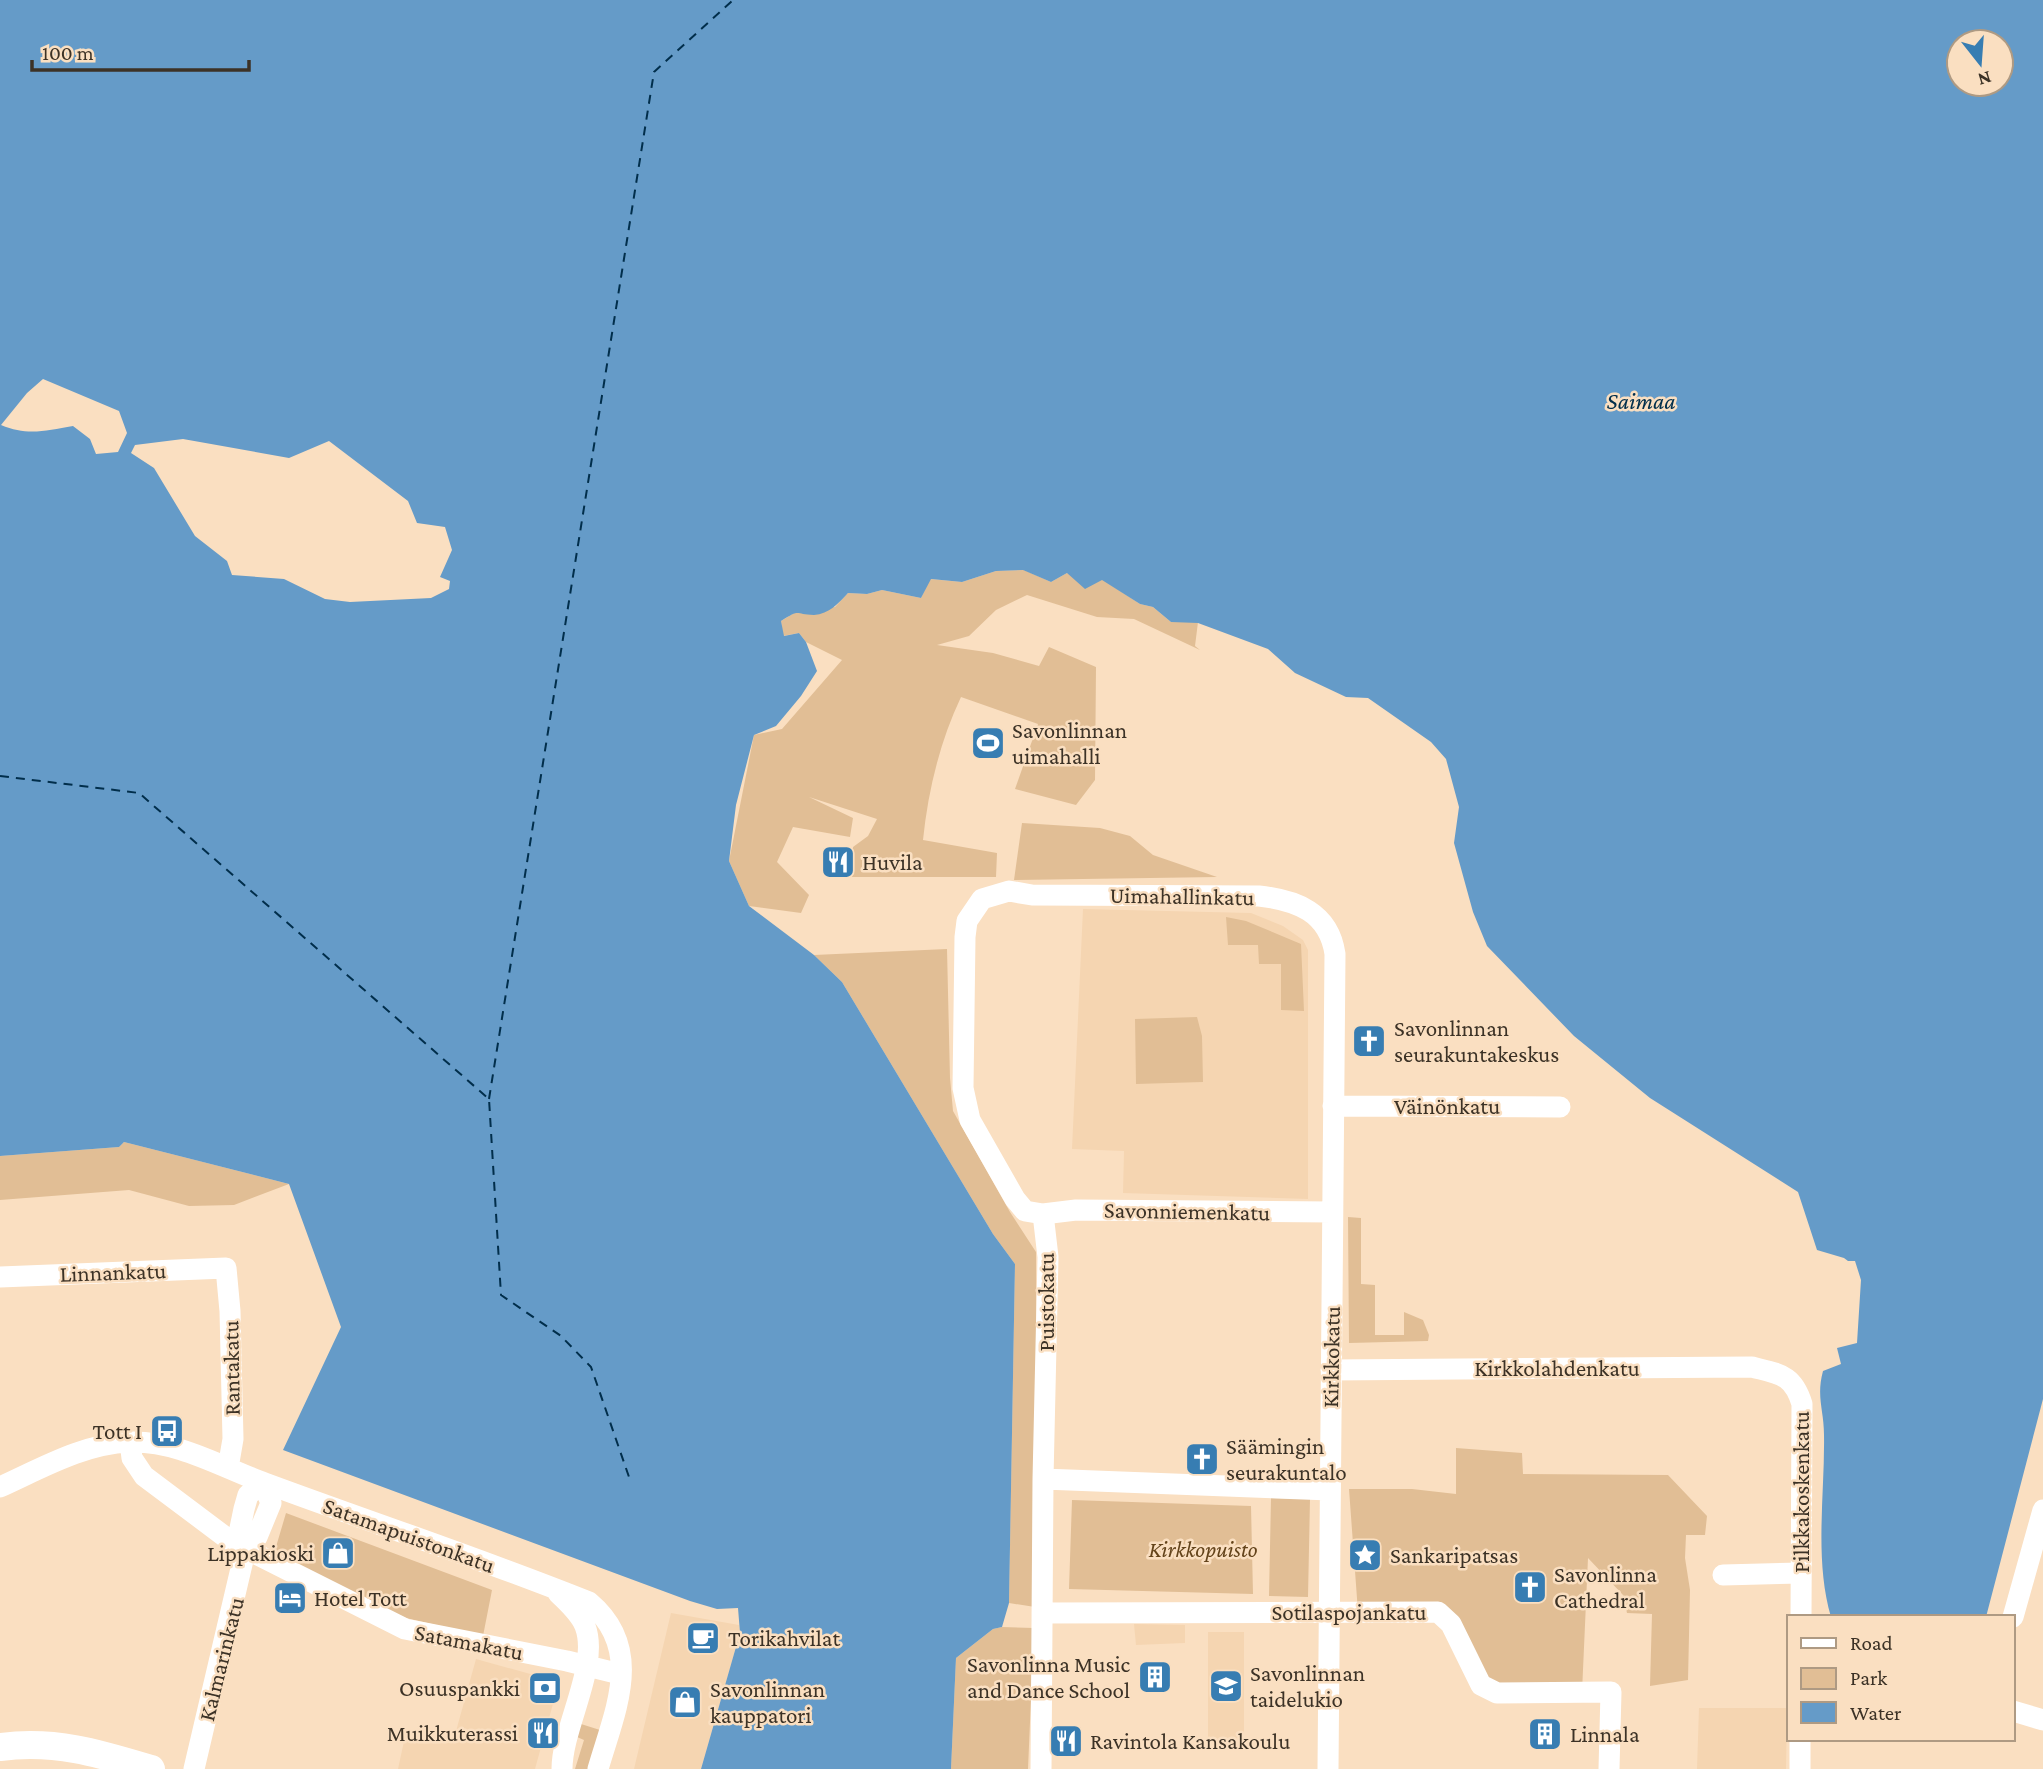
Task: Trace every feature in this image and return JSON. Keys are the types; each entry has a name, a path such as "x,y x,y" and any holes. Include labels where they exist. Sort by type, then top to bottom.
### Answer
{"main road":[{"path":"0,1747 27,1744 64,1746 151,1769"}],"street":[{"name":"Uimahallinkatu","path":"1043,1214 1025,1211 1015,1199 970,1120 963,1088 967,921 982,899 1009,891 1032,895 1282,898 1315,915 1329,933 1333,945"},
{"name":"Kirkkokatu","path":"1328,1769 1333,945"},
{"name":"Väinönkatu","path":"1333,1106 1560,1107"},
{"name":"Savonniemenkatu","path":"1043,1214 1076,1210 1332,1212"},
{"name":"Puistokatu","path":"1041,1769 1048,1256 1043,1214"},
{"name":"Linnankatu","path":"0,1277 226,1268"},
{"name":"Rantakatu","path":"226,1268 230,1311 233,1439 228,1468"},
{"name":"Kirkkolahdenkatu","path":"1331,1370 1752,1367 1783,1375"},
{"name":"Pilkkakoskenkatu","path":"1783,1375 1798,1392 1802,1404 1801,1615"},
{"name":"Satamapuistonkatu","path":"0,1487 82,1450 130,1442 156,1443 176,1448 263,1483 589,1602 603,1614 612,1628 622,1658 618,1698 598,1769"},
{"name":"Satamakatu","path":"130,1442 132,1458 144,1476 232,1542 405,1629 621,1674"},
{"path":"1043,1479 1330,1490"},
{"name":"Kalmarinkatu","path":"194,1769 234,1608 244,1548 257,1537 271,1503 263,1483"},
{"path":"2014,1615 2043,1510"},
{"path":"1723,1575 1801,1573"},
{"path":"555,1588 578,1614 585,1626 588,1640 586,1665 562,1754 562,1769"},
{"name":"Sotilaspojankatu","path":"1042,1613 1438,1612 1451,1624 1482,1685 1497,1693 1611,1692 1609,1769"},
{"path":"2015,1712 2043,1720"},
{"path":"1800,1741 1800,1769"}],"shaded area":[{"path":"1083,909 1251,913 1283,926 1303,940 1308,950 1308,1199 1123,1193 1124,1151 1072,1149"},
{"name":"Savonlinnan kauppatori","path":"671,1613 739,1625 740,1633 701,1769 634,1769"},
{"name":"Savonlinnan taidelukio","path":"1134,1624 1185,1625 1185,1643 1136,1645"},
{"name":"Savonlinnan taidelukio","path":"1208,1632 1244,1632 1244,1741 1208,1741"},
{"path":"476,1659 559,1682 535,1769 398,1769 406,1732 453,1742"},
{"path":"1699,1708 1787,1708 1786,1769 1697,1769"}],"green space":[{"path":"1024,570 1051,582 1067,573 1102,579 1140,604 1153,607 1171,622 1198,622 1195,646 1200,650 1134,619 1097,617 1027,595 996,610 969,636 937,645 993,653 1039,666 1049,647 1096,667 1095,780 1076,805 1015,789 1038,724 961,697 936,767 923,840 997,853 996,877 852,877 853,847 868,836 877,819 809,797 853,818 850,837 793,827 777,862 809,895 801,913 749,906 729,861 754,735 782,729 842,660 806,642 799,633 783,636 781,621 796,612 835,607 848,593 867,594 882,590 921,598 930,579 962,582 996,571"},
{"path":"1022,823 1100,828 1130,836 1153,855 1217,877 1014,880"},
{"path":"1226,917 1246,921 1301,944 1304,1011 1281,1010 1281,964 1259,964 1258,945 1228,945"},
{"path":"947,949 953,1111 1010,1212 1036,1252 1035,1607 1009,1603 1015,1264 993,1234 842,982 814,955"},
{"path":"1197,1017 1202,1036 1203,1082 1136,1084 1135,1019"},
{"path":"124,1142 289,1184 234,1205 189,1206 129,1190 0,1200 0,1156 119,1147"},
{"path":"1348,1217 1361,1218 1361,1284 1375,1285 1375,1335 1404,1335 1404,1312 1423,1320 1429,1335 1428,1341 1349,1343"},
{"path":"1456,1448 1522,1453 1523,1474 1668,1475 1707,1516 1705,1535 1686,1535 1685,1558 1690,1590 1688,1680 1650,1686 1652,1614 1627,1613 1623,1595 1588,1558 1582,1692 1497,1693 1451,1624 1358,1612 1349,1489 1412,1489 1456,1494"},
{"path":"1271,1498 1310,1499 1308,1597 1269,1596"},
{"name":"Kirkkopuisto","path":"1072,1500 1251,1506 1253,1594 1069,1589"},
{"path":"286,1513 492,1590 483,1636 406,1618 273,1557"},
{"path":"1034,1628 1028,1769 951,1769 956,1658 993,1629"},
{"path":"581,1724 600,1730 588,1769 575,1769 584,1740 577,1737"}],"water":[{"name":"Saimaa","path":"0,0 2043,0 2043,1399 1987,1615 1831,1615 1823,1572 1824,1435 1820,1388 1823,1371 1841,1364 1837,1348 1857,1343 1861,1280 1855,1261 1817,1250 1798,1192 1650,1098 1574,1036 1487,946 1473,912 1454,843 1459,807 1446,759 1431,742 1368,698 1346,697 1295,673 1268,649 1198,623 1171,622 1153,607 1140,604 1102,580 1085,589 1067,573 1051,582 1023,570 996,571 962,582 931,579 921,598 882,590 867,594 848,593 824,613 795,613 781,621 784,636 799,633 806,642 817,671 801,696 776,726 754,735 736,805 729,861 749,906 814,955 842,982 993,1234 1015,1264 1009,1603 1002,1627 993,1629 956,1658 951,1769 701,1769 740,1633 738,1608 717,1609 690,1601 283,1450 341,1327 289,1184 124,1142 119,1147 0,1156","holes":["43,379 119,411 127,433 118,452 96,454 90,439 73,426 28,431 1,425 27,393","183,439 289,458 329,441 408,501 417,523 445,527 452,550 440,577 450,581 449,589 431,598 350,602 325,599 284,579 232,575 227,561 195,536 154,468 131,453 135,445"]}],"ferry route":[{"path":"489,1099 654,72 733,0"},
{"path":"0,776 139,793 489,1099 501,1295 561,1336 591,1367 629,1477"}],"place":[{"name":"Savonlinnan uimahalli","path":"988,743"},
{"name":"Huvila","path":"838,862"},
{"name":"Savonlinnan seurakuntakeskus","path":"1369,1041"},
{"name":"Tott I","path":"167,1431"},
{"name":"Säämingin seurakuntalo","path":"1202,1459"},
{"name":"Lippakioski","path":"338,1553"},
{"name":"Sankaripatsas","path":"1365,1555"},
{"name":"Savonlinna Cathedral","path":"1530,1587"},
{"name":"Hotel Tott","path":"290,1598"},
{"name":"Torikahvilat","path":"703,1638"},
{"name":"Savonlinna Music and Dance School","path":"1155,1677"},
{"name":"Savonlinnan taidelukio","path":"1226,1686"},
{"name":"Osuuspankki","path":"545,1688"},
{"name":"Savonlinnan kauppatori","path":"685,1702"},
{"name":"Muikkuterassi","path":"543,1733"},
{"name":"Linnala","path":"1545,1734"},
{"name":"Ravintola Kansakoulu","path":"1066,1741"}]}
